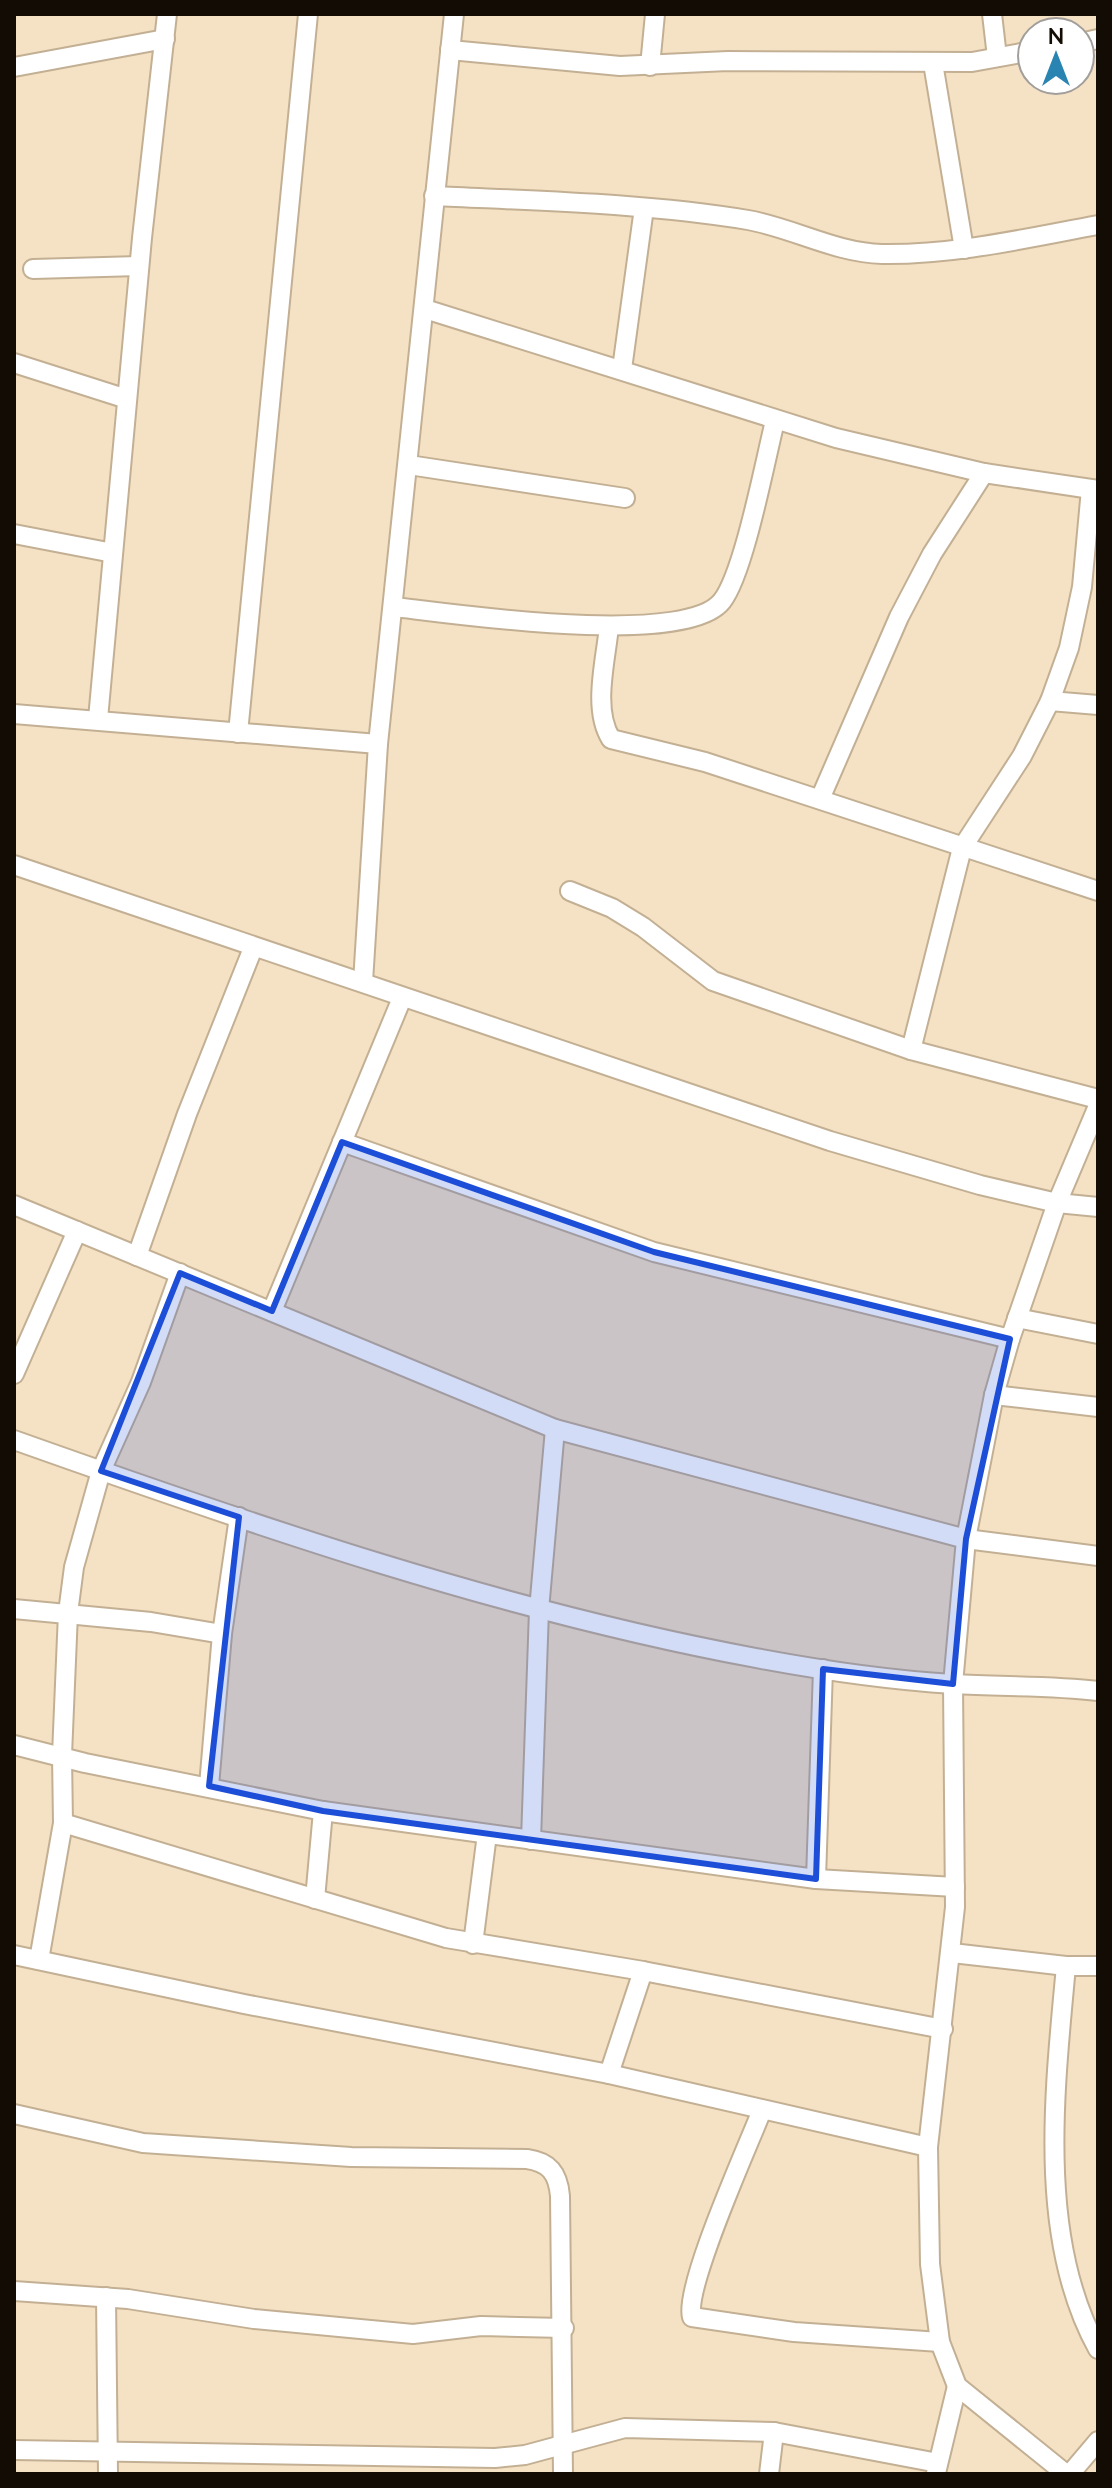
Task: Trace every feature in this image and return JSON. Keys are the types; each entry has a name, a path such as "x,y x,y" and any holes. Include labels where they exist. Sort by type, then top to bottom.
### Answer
{"street":[{"path":"98,719 139,266 167,14"},
{"path":"238,733 308,14"},
{"path":"363,982 378,744 395,607 454,14"},
{"path":"650,66 655,14"},
{"path":"992,14 997,57"},
{"path":"14,67 165,39"},
{"path":"450,50 650,66 728,61 933,63 1016,54"},
{"path":"933,63 964,249"},
{"path":"434,196 644,208 750,221 851,251 902,254 964,249 1098,225"},
{"path":"622,369 644,208"},
{"path":"33,269 139,266"},
{"path":"425,309 622,369 775,421 984,473 1094,489 1082,587 1069,648 1050,701 1002,792 962,848 911,1050"},
{"path":"14,363 127,399"},
{"path":"395,607 609,626 692,619 710,613 724,600 736,573 775,421"},
{"path":"409,465 625,498"},
{"path":"820,799 899,617 932,554 984,473"},
{"path":"14,534 113,553"},
{"path":"609,626 602,703 603,726 611,739 705,762 1098,891"},
{"path":"1050,701 1098,705"},
{"path":"14,714 378,744"},
{"path":"14,865 830,1141 1057,1203 1098,1207"},
{"path":"570,891 612,908 643,927 713,981 1097,1110 1057,1203 1010,1339 994,1395 966,1539 953,1684 955,1887 952,1953 928,2147 930,2264 940,2342 957,2386 1068,2474 1098,2441"},
{"path":"137,1256 187,1114 253,948"},
{"path":"272,1311 402,998"},
{"path":"342,1142 654,1252 1010,1339"},
{"path":"14,1205 555,1429 966,1539 1098,1556"},
{"path":"14,1374 77,1231"},
{"path":"39,1960 63,1823 62,1755 68,1613 74,1567 101,1471 141,1382 180,1273"},
{"path":"1017,1318 1098,1334"},
{"path":"994,1395 1098,1407"},
{"path":"531,1840 539,1610 555,1429"},
{"path":"14,1440 239,1517 539,1610 702,1647 823,1669 953,1684 1098,1691"},
{"path":"209,1786 222,1634 239,1517"},
{"path":"14,1609 68,1613 222,1634"},
{"path":"816,1879 823,1669"},
{"path":"14,1745 85,1763 323,1811 816,1879 955,1887"},
{"path":"315,1899 323,1811"},
{"path":"63,1823 473,1944 643,1971 943,2029"},
{"path":"473,1944 487,1834"},
{"path":"952,1953 1066,1966 1098,1966"},
{"path":"14,1955 609,2074 928,2147"},
{"path":"1066,1966 1054,2095 1055,2169 1065,2248 1077,2298 1098,2349"},
{"path":"609,2074 643,1971"},
{"path":"762,2110 697,2280 690,2310 692,2317 794,2332 940,2342"},
{"path":"14,2114 143,2143 351,2157 527,2159 546,2164 555,2173 559,2186 564,2328 563,2474"},
{"path":"14,2291 106,2297 254,2319 413,2334 481,2326 564,2328"},
{"path":"106,2297 108,2474"},
{"path":"14,2450 495,2458 561,2446 625,2428 774,2432 937,2469 957,2386"},
{"path":"769,2474 774,2432"}],"highlighted area":[{"path":"342,1142 654,1252 1010,1339 966,1539 953,1684 823,1669 816,1879 323,1811 209,1786 239,1517 101,1471 180,1273 272,1311"}]}
